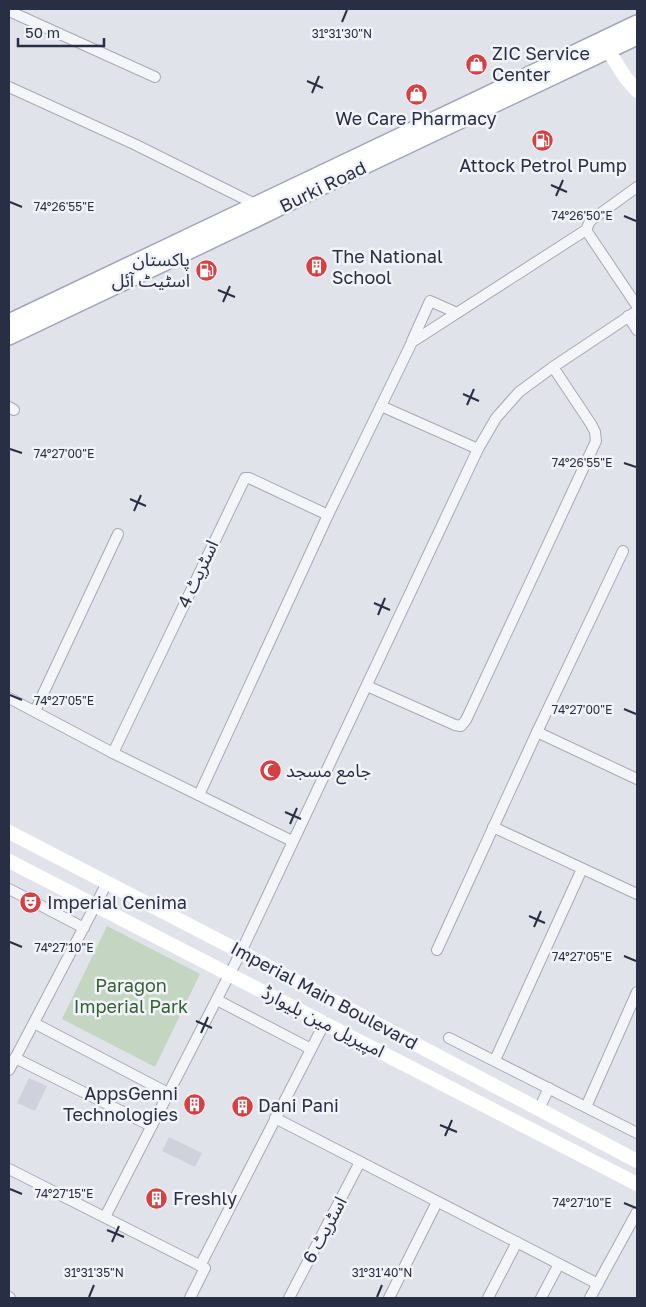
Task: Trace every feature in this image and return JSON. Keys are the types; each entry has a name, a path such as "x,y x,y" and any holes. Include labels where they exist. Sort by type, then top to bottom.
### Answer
{"main road":[{"name":"Burki Road","path":"9,338 371,163 605,46 637,23"},
{"name":"Burki Road","path":"9,322 255,204 605,46 637,37"}],"street":[{"path":"9,11 155,77"},
{"path":"605,46 625,77 637,91"},
{"path":"9,87 134,144 255,204"},
{"path":"412,342 586,230 590,221 637,186"},
{"path":"586,230 637,306"},
{"path":"199,795 328,515 430,301 457,313"},
{"path":"106,1217 241,952 478,449 496,418 519,392 633,313 637,330"},
{"path":"367,686 455,725 461,726 466,720 596,442 595,432 591,424 553,367"},
{"path":"381,406 478,449"},
{"name":"اسٹریٹ 4","path":"113,753 245,478 249,478 328,515"},
{"path":"35,711 118,534"},
{"path":"437,950 537,732 623,552"},
{"path":"9,698 113,753 292,841"},
{"path":"537,732 637,779"},
{"path":"493,827 637,894"},
{"name":"Imperial Main Boulevard","path":"9,832 637,1161"},
{"name":"امپیریل مین بلیوارڈ","path":"9,860 637,1184"},
{"path":"495,1060 582,870"},
{"path":"9,1070 107,883"},
{"path":"9,889 84,928"},
{"path":"586,1107 637,992"},
{"path":"217,1000 311,1049"},
{"path":"200,1266 325,1022"},
{"path":"34,1023 168,1093"},
{"path":"449,1038 637,1133"},
{"path":"15,1058 151,1126"},
{"path":"539,1109 549,1088"},
{"path":"275,1118 598,1284"},
{"name":"اسٹریٹ 6","path":"289,1298 360,1162"},
{"path":"9,1169 205,1268 190,1298"},
{"path":"389,1298 437,1202"},
{"path":"590,1298 637,1212"},
{"path":"488,1298 517,1242"},
{"path":"541,1298 559,1264"}],"shaded area":[{"path":"29,1078 47,1086 35,1111 17,1103"},
{"path":"169,1137 202,1153 195,1167 162,1151"}],"green space":[{"name":"Paragon Imperial Park","path":"107,926 200,974 155,1067 62,1019"}],"place":[{"name":"ZIC Service Center","path":"476,64"},
{"name":"We Care Pharmacy","path":"416,94"},
{"name":"Attock Petrol Pump","path":"543,141"},
{"name":"The National School","path":"316,267"},
{"name":"پاکستان اسٹیٹ آئل","path":"206,270"},
{"name":"جامع مسجد","path":"270,771"},
{"name":"Imperial Cenima","path":"31,903"},
{"name":"AppsGenni Technologies","path":"194,1104"},
{"name":"Dani Pani","path":"242,1106"},
{"name":"Freshly","path":"157,1199"}]}
